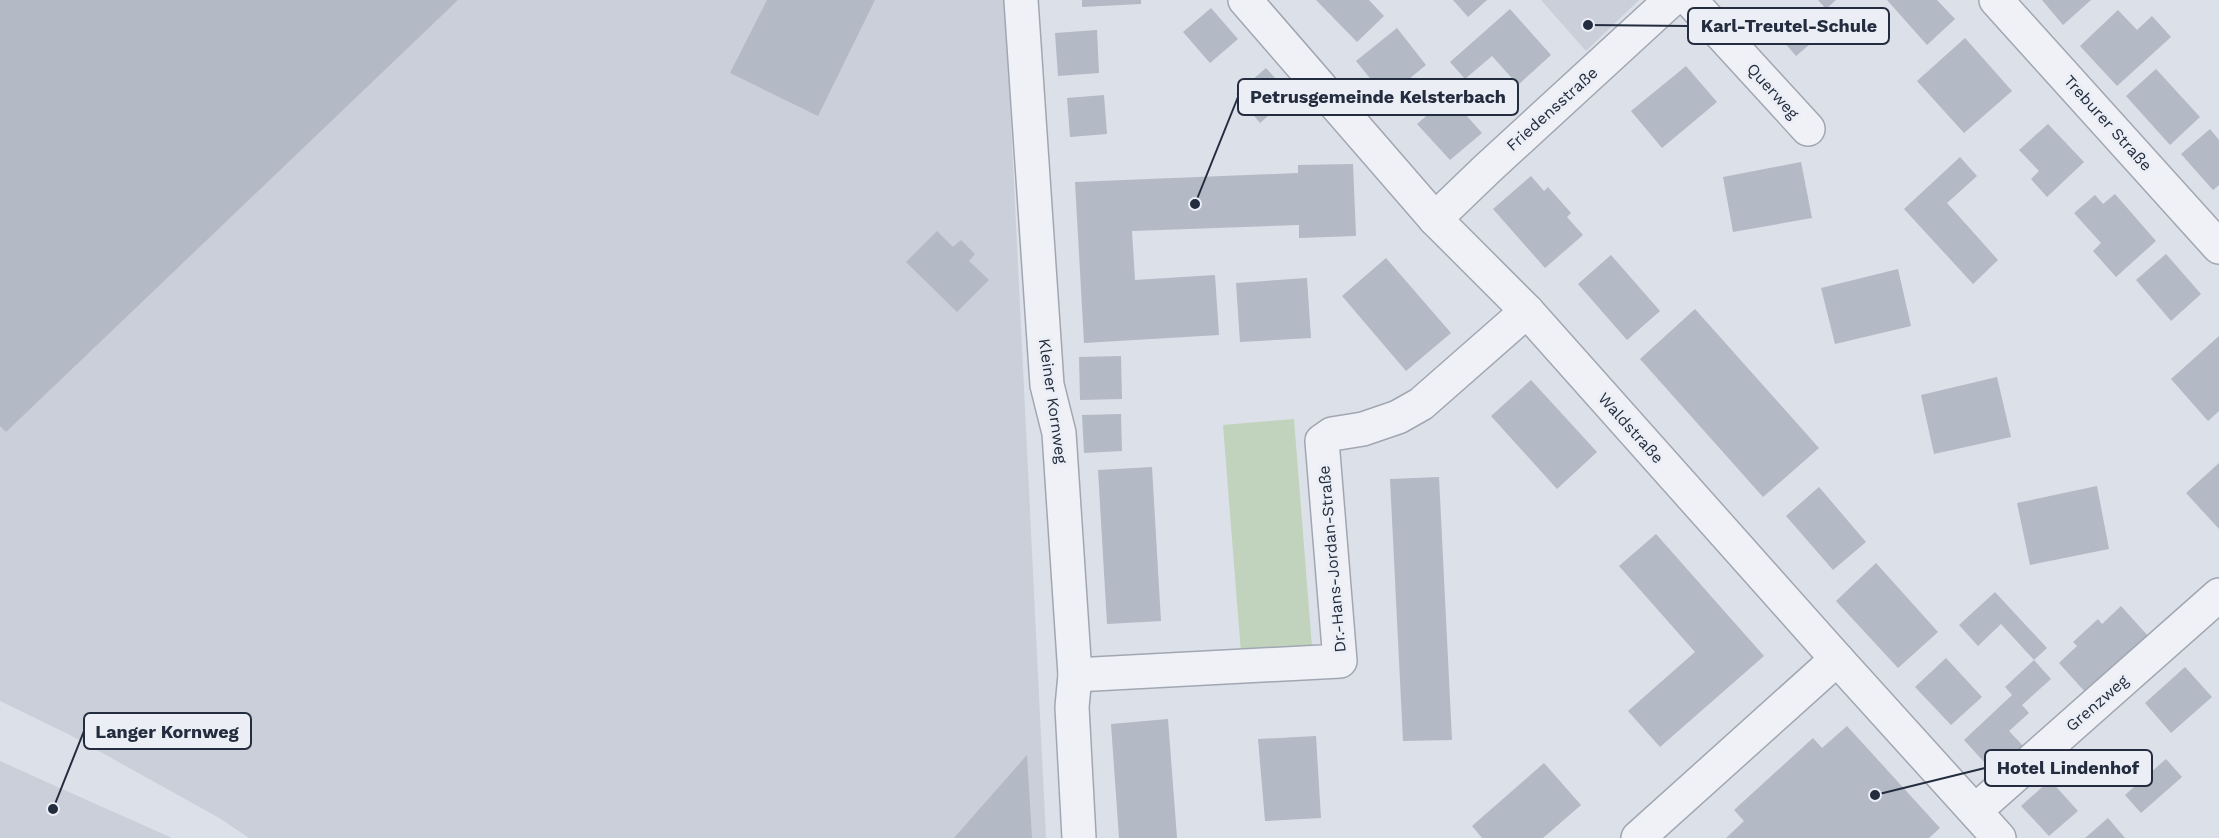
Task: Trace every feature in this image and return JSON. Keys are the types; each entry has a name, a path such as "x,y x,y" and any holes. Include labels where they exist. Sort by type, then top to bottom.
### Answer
{"street":[{"name":"Kleiner Kornweg","path":"1021,0 1047,385 1059,434 1075,675 1072,706 1078,838"},
{"name":"Waldstraße","path":"1245,0 1435,219 1527,311 1998,838"},
{"name":"Friedensstraße","path":"1435,219 1671,0"},
{"name":"Querweg","path":"1690,0 1808,129"},
{"name":"Treburer Straße","path":"1996,0 2219,247"},
{"name":"Dr.-Hans-Jordan-Straße","path":"1075,675 1340,661 1322,441 1332,434 1364,429 1398,417 1421,404 1527,311"},
{"name":"Grenzweg","path":"1975,811 2219,595"},
{"path":"1638,838 1837,659"}],"shaded area":[{"path":"0,0 1005,0 1046,838 249,838 221,819 70,735 0,701"},
{"path":"1541,0 1639,0 1586,51"},
{"path":"0,761 42,780 172,838 0,838"}],"green space":[{"path":"1294,419 1312,647 1241,653 1223,425"}],"building":[{"path":"0,0 458,0 6,432 0,426"},
{"path":"767,0 875,0 818,116 730,73"},
{"path":"1082,0 1141,0 1141,4 1082,7"},
{"path":"1316,0 1369,0 1384,16 1357,42"},
{"path":"1453,0 1487,0 1468,17"},
{"path":"1818,0 1836,0 1826,9"},
{"path":"1887,0 1937,0 1955,19 1927,45"},
{"path":"2042,0 2091,0 2063,25"},
{"path":"1211,8 1238,39 1210,63 1183,32"},
{"path":"1510,9 1551,55 1518,85 1492,56 1465,79 1450,62"},
{"path":"2118,10 2137,30 2152,16 2171,37 2117,86 2080,46"},
{"path":"1797,17 1816,39 1796,56 1777,34"},
{"path":"1397,28 1426,65 1386,98 1356,61"},
{"path":"1097,30 1099,73 1058,76 1055,33"},
{"path":"1965,38 2012,91 1964,133 1917,81"},
{"path":"1686,66 1717,102 1662,148 1631,111"},
{"path":"1266,68 1291,96 1260,123 1236,94"},
{"path":"2156,69 2200,117 2170,145 2126,96"},
{"path":"1104,95 1107,134 1070,137 1067,98"},
{"path":"1449,96 1482,133 1450,160 1417,124"},
{"path":"2048,124 2084,162 2047,197 2031,179 2039,171 2019,150"},
{"path":"2210,129 2219,140 2219,185 2213,190 2181,154"},
{"path":"1960,157 1977,176 1947,203 1998,260 1973,284 1904,209"},
{"path":"1801,162 1812,218 1733,232 1723,177"},
{"path":"1353,164 1356,236 1299,238 1299,225 1132,231 1135,280 1215,275 1219,335 1084,343 1075,182 1298,173 1298,165"},
{"path":"1531,176 1544,191 1548,187 1571,213 1567,217 1583,235 1545,268 1493,209"},
{"path":"2115,194 2156,241 2116,277 2093,251 2101,243 2074,213 2095,195 2103,204"},
{"path":"937,231 953,247 961,240 975,254 969,261 989,280 957,312 906,262"},
{"path":"2166,254 2201,294 2171,321 2136,280"},
{"path":"1611,255 1660,311 1627,340 1578,284"},
{"path":"1386,258 1451,333 1406,371 1342,296"},
{"path":"1898,269 1911,326 1835,344 1821,288"},
{"path":"1307,278 1311,338 1240,342 1236,283"},
{"path":"1695,309 1819,448 1763,497 1640,359"},
{"path":"2219,336 2219,411 2208,421 2171,379"},
{"path":"1121,356 1122,399 1080,400 1079,357"},
{"path":"1997,377 2011,437 1934,454 1921,395"},
{"path":"1531,380 1597,452 1557,489 1491,416"},
{"path":"1121,414 1122,451 1084,453 1082,415"},
{"path":"2219,463 2219,529 2186,493"},
{"path":"1152,467 1161,621 1107,624 1098,470"},
{"path":"1439,477 1452,740 1403,741 1390,479"},
{"path":"2097,486 2109,549 2030,565 2017,503"},
{"path":"1819,487 1866,542 1833,570 1786,516"},
{"path":"1656,534 1764,656 1660,747 1628,711 1695,652 1619,566"},
{"path":"1876,563 1938,632 1898,668 1836,601"},
{"path":"1995,592 2047,648 2034,660 2001,624 1978,646 1959,625"},
{"path":"2121,606 2149,637 2086,693 2059,663 2077,646 2073,642 2098,619 2102,624"},
{"path":"1946,658 1982,697 1951,725 1915,687"},
{"path":"2034,660 2051,679 2022,705 2029,713 2009,731 2025,748 1996,775 1964,740 2012,695 2005,687"},
{"path":"2185,667 2212,697 2171,733 2145,703"},
{"path":"1168,719 1177,838 1119,838 1111,724"},
{"path":"1847,726 1940,828 1929,838 1726,838 1744,821 1734,810 1813,738 1822,748"},
{"path":"1316,736 1321,818 1265,821 1258,739"},
{"path":"1027,755 1032,838 954,838"},
{"path":"2166,759 2182,777 2141,813 2125,795"},
{"path":"1544,763 1581,805 1543,838 1482,838 1472,826"},
{"path":"2050,780 2078,811 2049,836 2021,806"},
{"path":"2108,818 2125,838 2085,838"}],"place":[{"name":"Karl-Treutel-Schule","path":"1588,25"},
{"name":"Petrusgemeinde Kelsterbach","path":"1195,204"},
{"name":"Hotel Lindenhof","path":"1875,795"},
{"name":"Langer Kornweg","path":"53,809"}]}
